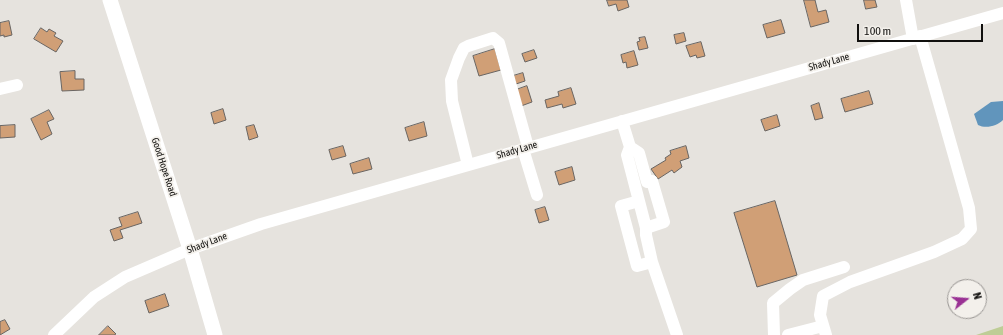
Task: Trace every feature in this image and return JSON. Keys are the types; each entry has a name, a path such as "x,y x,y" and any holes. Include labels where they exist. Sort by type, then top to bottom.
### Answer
{"main road":[{"name":"Good Hope Road","path":"110,0 190,249 215,335"}],"street":[{"path":"788,335 824,330 820,315 823,296 850,282 934,252 962,240 971,229 969,208 906,0"},
{"name":"Shady Lane","path":"54,335 83,307 107,288 125,277 190,249 261,224 1003,13"},
{"path":"468,165 452,101 452,80 464,48 493,38 499,43 537,195"},
{"path":"0,89 17,85"},
{"path":"622,121 630,147 638,153 647,182 652,181 664,222 646,228"},
{"path":"630,147 627,155 646,228 646,235 652,262 677,335"},
{"path":"639,202 621,206 637,266 652,262"},
{"path":"774,335 773,303 793,286 803,280 844,267"}],"green space":[{"path":"1003,326 1003,335 976,335"}],"water":[{"path":"1003,101 1003,120 998,124 991,126 984,127 978,125 974,114 991,102"}],"building":[{"path":"607,0 627,0 629,7 618,11 616,4 609,6"},
{"path":"804,0 815,0 818,12 826,10 829,22 811,27"},
{"path":"864,0 875,0 877,7 866,9"},
{"path":"781,20 785,33 767,38 763,25"},
{"path":"9,21 12,35 4,37 4,35 0,36 0,23"},
{"path":"41,28 47,32 49,29 56,33 54,36 63,41 56,52 34,39"},
{"path":"684,33 686,41 676,44 674,35"},
{"path":"645,37 648,48 639,50 637,42 640,41 639,38"},
{"path":"701,42 705,56 697,58 696,55 690,57 686,46"},
{"path":"495,49 501,70 479,76 473,56"},
{"path":"534,50 537,58 525,62 522,54"},
{"path":"634,51 638,65 627,68 626,62 623,63 621,55"},
{"path":"75,71 75,79 84,79 84,90 62,91 60,72"},
{"path":"523,73 525,81 516,84 513,76"},
{"path":"527,86 532,102 521,106 516,90"},
{"path":"571,88 576,104 563,108 562,104 547,108 545,100 559,96 558,92"},
{"path":"869,91 873,104 845,112 841,99"},
{"path":"819,103 823,118 815,120 811,106"},
{"path":"223,109 226,120 214,124 211,113"},
{"path":"49,110 54,119 47,122 52,134 41,140 31,119"},
{"path":"777,115 780,126 765,131 761,120"},
{"path":"424,122 427,136 409,141 405,128"},
{"path":"15,125 15,137 0,138 0,126"},
{"path":"254,125 258,137 249,140 246,127"},
{"path":"343,146 346,156 332,160 329,150"},
{"path":"686,146 689,158 680,161 682,167 674,173 672,170 658,179 651,169 666,160 665,158 671,154 670,151"},
{"path":"369,158 372,169 353,174 350,164"},
{"path":"572,167 575,180 559,185 555,172"},
{"path":"775,201 797,275 757,287 734,213"},
{"path":"545,207 549,220 539,223 535,210"},
{"path":"138,212 142,223 120,230 123,238 114,241 110,230 122,226 119,218"},
{"path":"165,294 169,306 149,313 145,301"},
{"path":"5,320 10,329 0,335 0,322"},
{"path":"108,326 116,334 99,335"}]}
